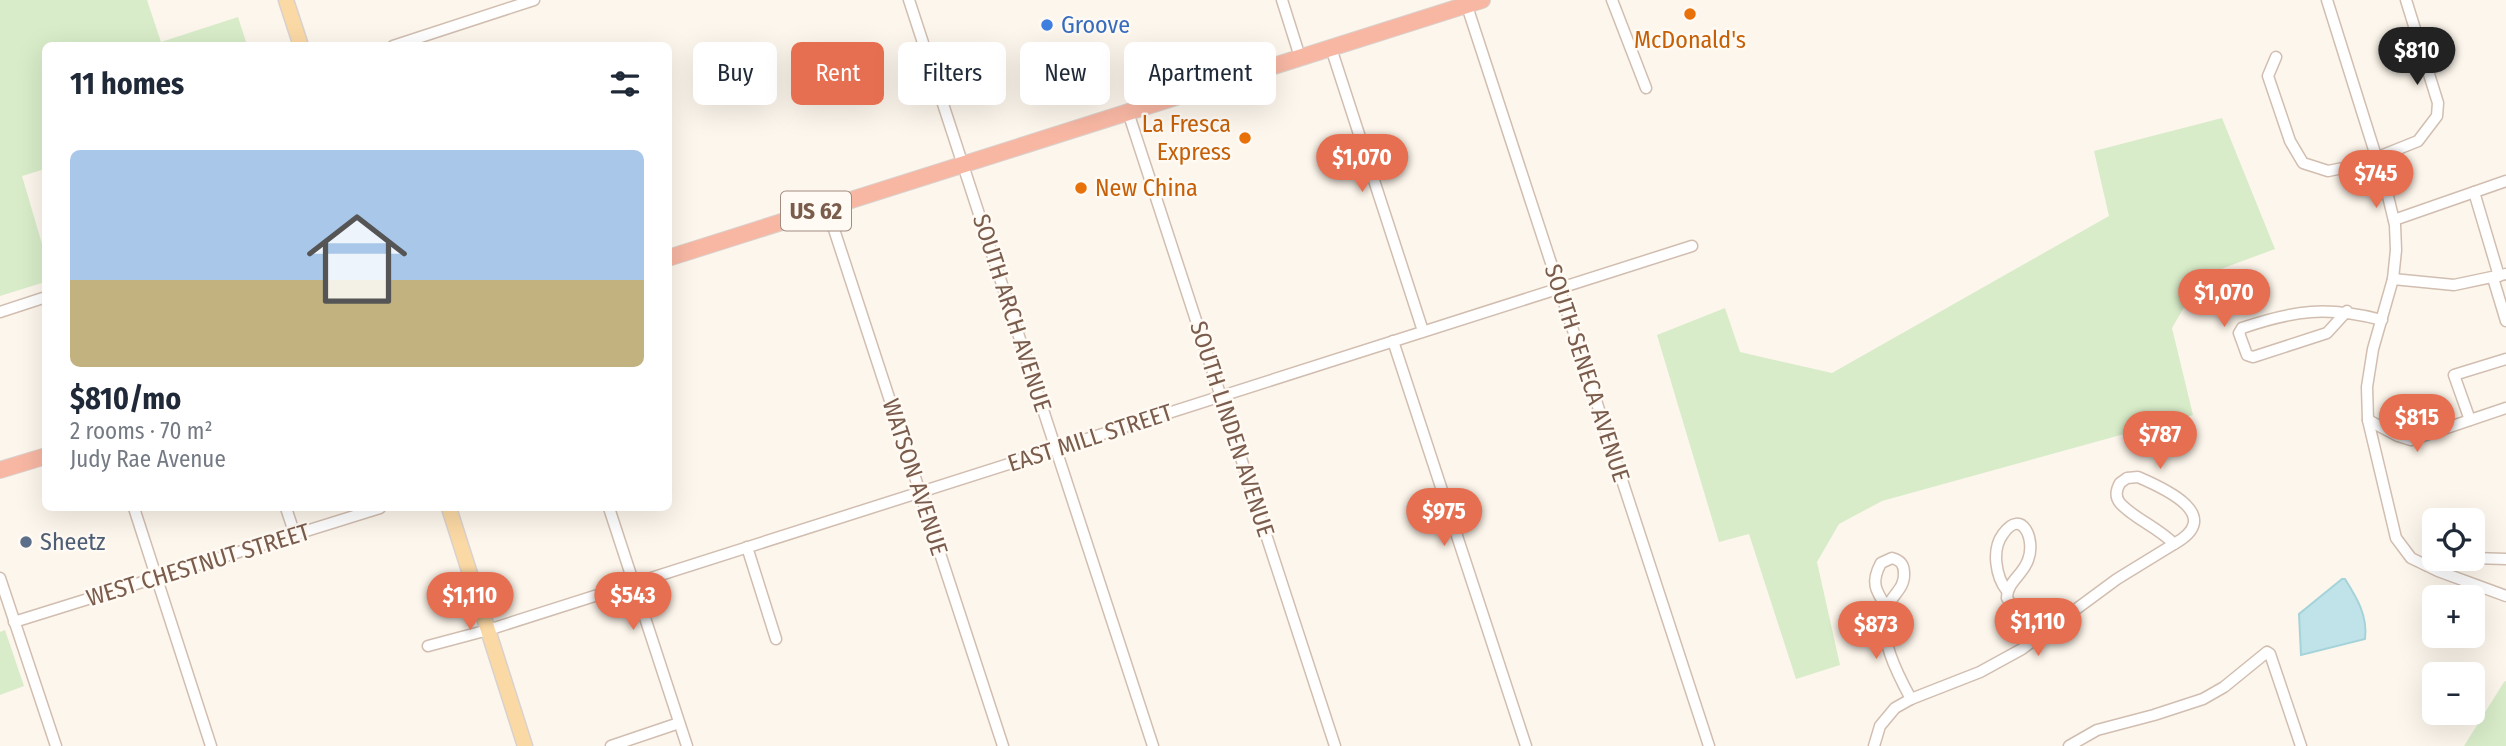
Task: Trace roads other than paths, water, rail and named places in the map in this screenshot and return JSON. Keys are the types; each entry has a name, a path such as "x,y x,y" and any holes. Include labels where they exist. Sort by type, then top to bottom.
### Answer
{"highway":[{"name":"US 62","path":"672,257 1471,2"},
{"path":"0,470 42,457"}],"main road":[{"path":"286,0 299,42"},
{"path":"450,511 525,746"}],"street":[{"path":"405,42 534,0"},
{"name":"SOUTH ARCH AVENUE","path":"909,0 1153,746"},
{"path":"1282,0 1300,57"},
{"path":"1612,0 1646,88"},
{"path":"2327,0 2394,220 2396,239 2393,279 2369,372 2368,420 2396,538 2411,558 2422,563"},
{"path":"2276,57 2268,76 2290,141 2303,163 2328,171 2358,165 2418,142 2437,116 2438,103 2406,0"},
{"name":"SOUTH SENECA AVENUE","path":"1471,2 1560,288 1709,746"},
{"path":"1331,48 1423,331"},
{"name":"SOUTH LINDEN AVENUE","path":"1128,112 1335,746"},
{"path":"2394,220 2506,181"},
{"path":"2474,192 2499,276 2506,321"},
{"name":"WATSON AVENUE","path":"827,208 1003,746"},
{"name":"EAST MILL STREET","path":"429,646 488,630 1692,246"},
{"path":"2393,279 2454,285 2499,276"},
{"path":"0,312 42,298"},
{"path":"2347,311 2327,333 2253,357 2247,355 2239,333 2242,328 2293,313 2347,311 2382,320"},
{"path":"1393,341 1526,746"},
{"path":"2470,420 2454,374 2506,359"},
{"path":"2368,420 2411,440 2506,408"},
{"path":"1874,746 1880,726 1889,714 1911,699 1980,672 2035,641 2117,579 2174,544 2190,533 2194,524 2193,516 2185,503 2138,477 2127,478 2120,483 2117,494 2120,503 2174,544"},
{"path":"135,511 211,746"},
{"path":"287,511 295,535"},
{"name":"WEST CHESTNUT STREET","path":"14,622 371,511"},
{"path":"610,511 687,746"},
{"path":"2007,592 2027,564 2031,550 2029,534 2018,524 2004,531 1997,546 1998,567 2010,604 2035,641"},
{"path":"747,547 776,639"},
{"path":"2485,558 2506,559"},
{"path":"2441,571 2506,596"},
{"path":"0,578 56,746"},
{"path":"1887,608 1887,642 1891,660 1911,699"},
{"path":"2069,746 2097,730 2177,709 2203,699 2224,687 2267,652 2270,654 2301,746"},
{"path":"611,746 679,723"}],"water":[{"path":"2345,579 2361,608 2365,639 2301,655 2299,614"}],"place":[{"name":"McDonald's","path":"1690,14"},
{"name":"Groove","path":"1047,25"},
{"name":"La Fresca Express","path":"1245,138"},
{"name":"New China","path":"1081,188"},
{"name":"Sheetz","path":"26,542"}]}
